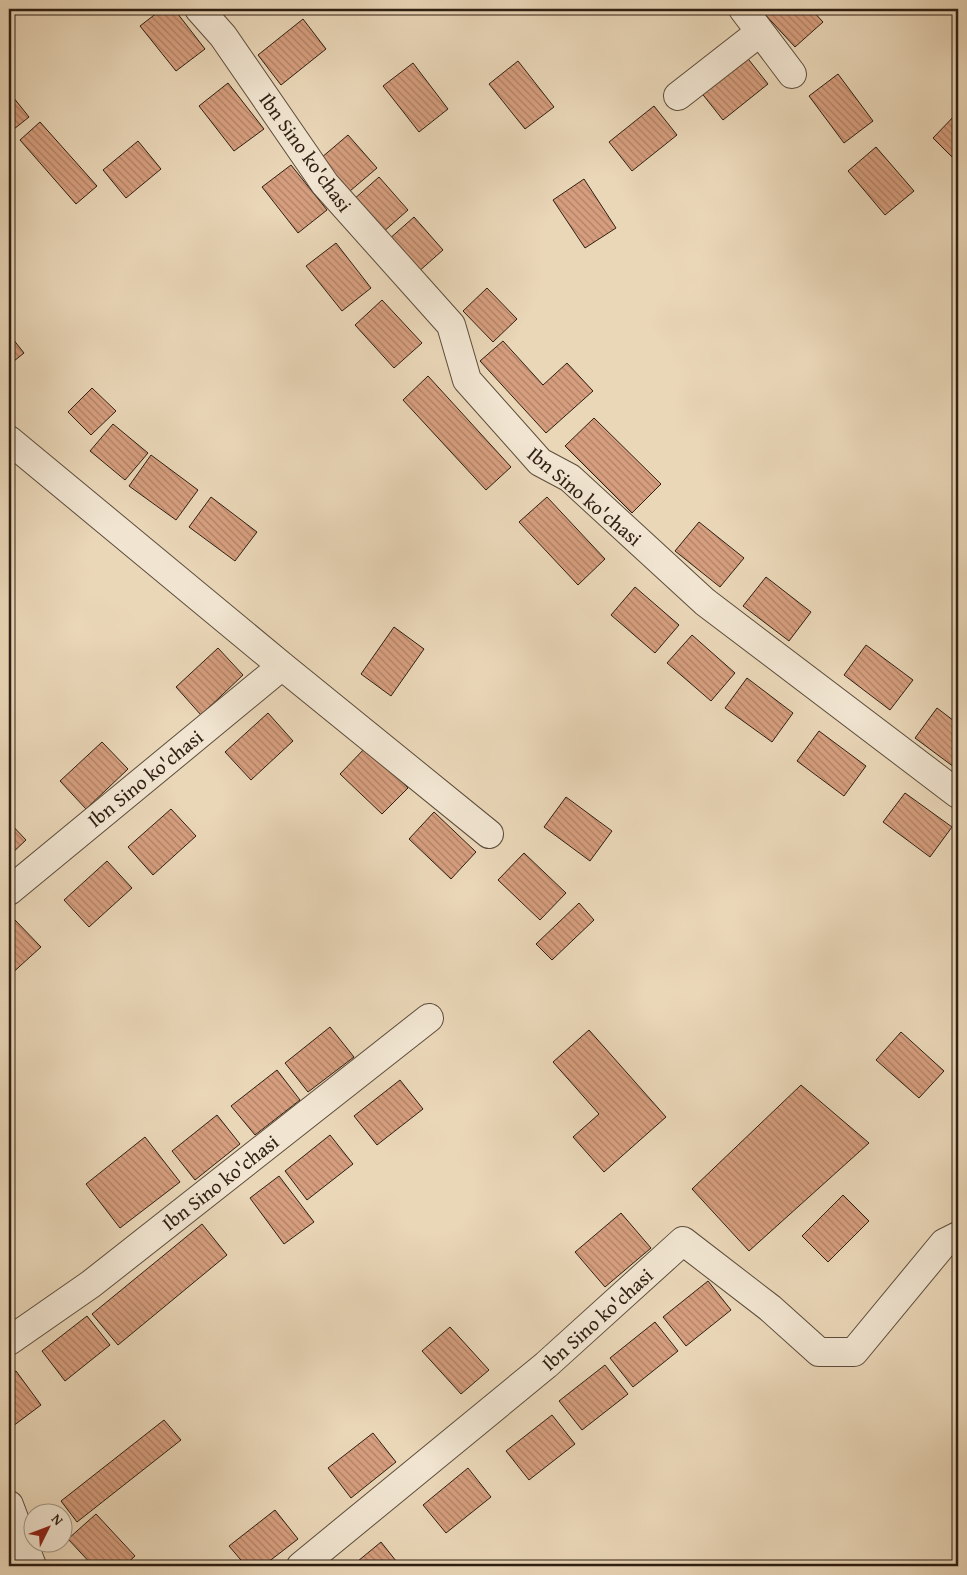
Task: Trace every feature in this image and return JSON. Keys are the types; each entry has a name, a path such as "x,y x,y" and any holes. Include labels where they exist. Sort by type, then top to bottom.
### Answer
{"street":[{"name":"Ibn Sino ko'chasi","path":"199,9 223,36 325,184 451,325 467,380 540,462 570,478 705,602 958,794"},
{"path":"743,9 792,74"},
{"path":"678,96 760,32"},
{"path":"9,440 489,834"},
{"name":"Ibn Sino ko'chasi","path":"9,891 282,666"},
{"name":"Ibn Sino ko'chasi","path":"9,1340 91,1284 428,1018"},
{"name":"Ibn Sino ko'chasi","path":"301,1566 546,1365 683,1241 770,1308 819,1352 854,1352 944,1243 958,1236"},
{"path":"9,1505 32,1566"}],"building":[{"path":"162,9 174,9 205,49 176,71 140,26"},
{"path":"760,9 811,9 823,22 795,47"},
{"path":"303,19 326,49 281,85 258,55"},
{"path":"745,55 768,84 723,120 700,91"},
{"path":"518,61 554,107 525,129 489,84"},
{"path":"413,63 448,109 419,132 383,86"},
{"path":"838,74 873,121 844,143 809,96"},
{"path":"228,83 264,129 234,151 199,106"},
{"path":"9,92 29,117 9,133"},
{"path":"654,106 677,135 632,171 609,142"},
{"path":"958,112 958,163 933,138"},
{"path":"40,122 97,186 76,204 20,140"},
{"path":"348,135 377,168 350,191 321,158"},
{"path":"138,141 161,169 126,198 103,170"},
{"path":"876,147 914,191 885,215 848,171"},
{"path":"291,165 327,210 298,233 262,187"},
{"path":"379,177 408,210 382,233 353,200"},
{"path":"584,179 616,228 585,248 553,200"},
{"path":"414,217 443,250 417,273 388,240"},
{"path":"336,243 371,288 342,311 306,266"},
{"path":"487,288 517,319 493,342 463,311"},
{"path":"382,300 422,343 394,368 355,325"},
{"path":"9,334 24,353 9,365"},
{"path":"503,341 543,385 567,363 593,391 546,433 480,361"},
{"path":"428,376 511,467 486,490 403,400"},
{"path":"92,388 116,411 91,435 68,412"},
{"path":"594,418 661,484 632,513 565,446"},
{"path":"113,424 148,453 125,480 90,451"},
{"path":"151,455 198,490 176,520 129,486"},
{"path":"211,497 257,532 235,561 189,527"},
{"path":"547,497 605,559 578,585 519,522"},
{"path":"699,522 744,558 720,587 675,551"},
{"path":"766,577 811,612 789,641 743,606"},
{"path":"635,587 679,625 655,653 611,615"},
{"path":"394,627 424,649 391,696 361,674"},
{"path":"692,635 735,673 711,701 667,663"},
{"path":"866,645 913,680 890,710 844,675"},
{"path":"218,648 243,675 201,715 176,687"},
{"path":"747,678 793,713 772,742 725,708"},
{"path":"937,708 958,724 958,770 915,738"},
{"path":"268,713 293,741 251,780 225,752"},
{"path":"819,731 866,766 844,796 797,761"},
{"path":"102,742 128,769 86,809 60,781"},
{"path":"366,747 408,788 382,814 340,774"},
{"path":"905,793 952,827 930,857 883,822"},
{"path":"566,797 612,831 590,861 544,827"},
{"path":"171,809 196,836 153,875 128,847"},
{"path":"434,812 476,852 451,879 409,839"},
{"path":"9,822 26,840 9,856"},
{"path":"524,853 566,893 540,920 498,880"},
{"path":"107,861 132,888 89,927 64,900"},
{"path":"579,903 594,920 552,960 536,944"},
{"path":"15,920 41,947 9,976 9,926"},
{"path":"330,1027 354,1057 308,1092 285,1063"},
{"path":"589,1030 666,1117 604,1172 573,1137 599,1114 553,1062"},
{"path":"901,1032 944,1071 919,1098 876,1060"},
{"path":"277,1070 300,1100 255,1135 231,1106"},
{"path":"400,1080 423,1109 377,1145 354,1116"},
{"path":"801,1085 869,1143 749,1251 692,1189"},
{"path":"217,1115 240,1144 195,1180 172,1151"},
{"path":"330,1135 353,1164 307,1200 285,1171"},
{"path":"145,1137 180,1182 120,1228 86,1184"},
{"path":"279,1176 314,1222 284,1244 250,1198"},
{"path":"843,1195 869,1221 828,1262 802,1236"},
{"path":"621,1213 651,1248 605,1287 575,1252"},
{"path":"202,1224 227,1255 118,1345 92,1314"},
{"path":"708,1281 731,1310 686,1346 663,1317"},
{"path":"87,1316 110,1345 65,1381 42,1351"},
{"path":"655,1322 678,1351 633,1387 610,1358"},
{"path":"450,1327 489,1370 461,1394 422,1351"},
{"path":"605,1365 628,1394 582,1430 559,1401"},
{"path":"16,1371 41,1405 13,1426 9,1421 9,1376"},
{"path":"552,1415 575,1444 529,1480 506,1451"},
{"path":"164,1420 181,1440 77,1522 72,1515 72,1502 61,1501"},
{"path":"373,1433 396,1462 351,1498 328,1468"},
{"path":"468,1468 491,1497 446,1533 423,1505"},
{"path":"275,1510 298,1539 263,1566 246,1566 229,1546"},
{"path":"96,1514 135,1556 124,1566 93,1566 72,1543 72,1535"},
{"path":"381,1542 400,1566 352,1566"}]}
